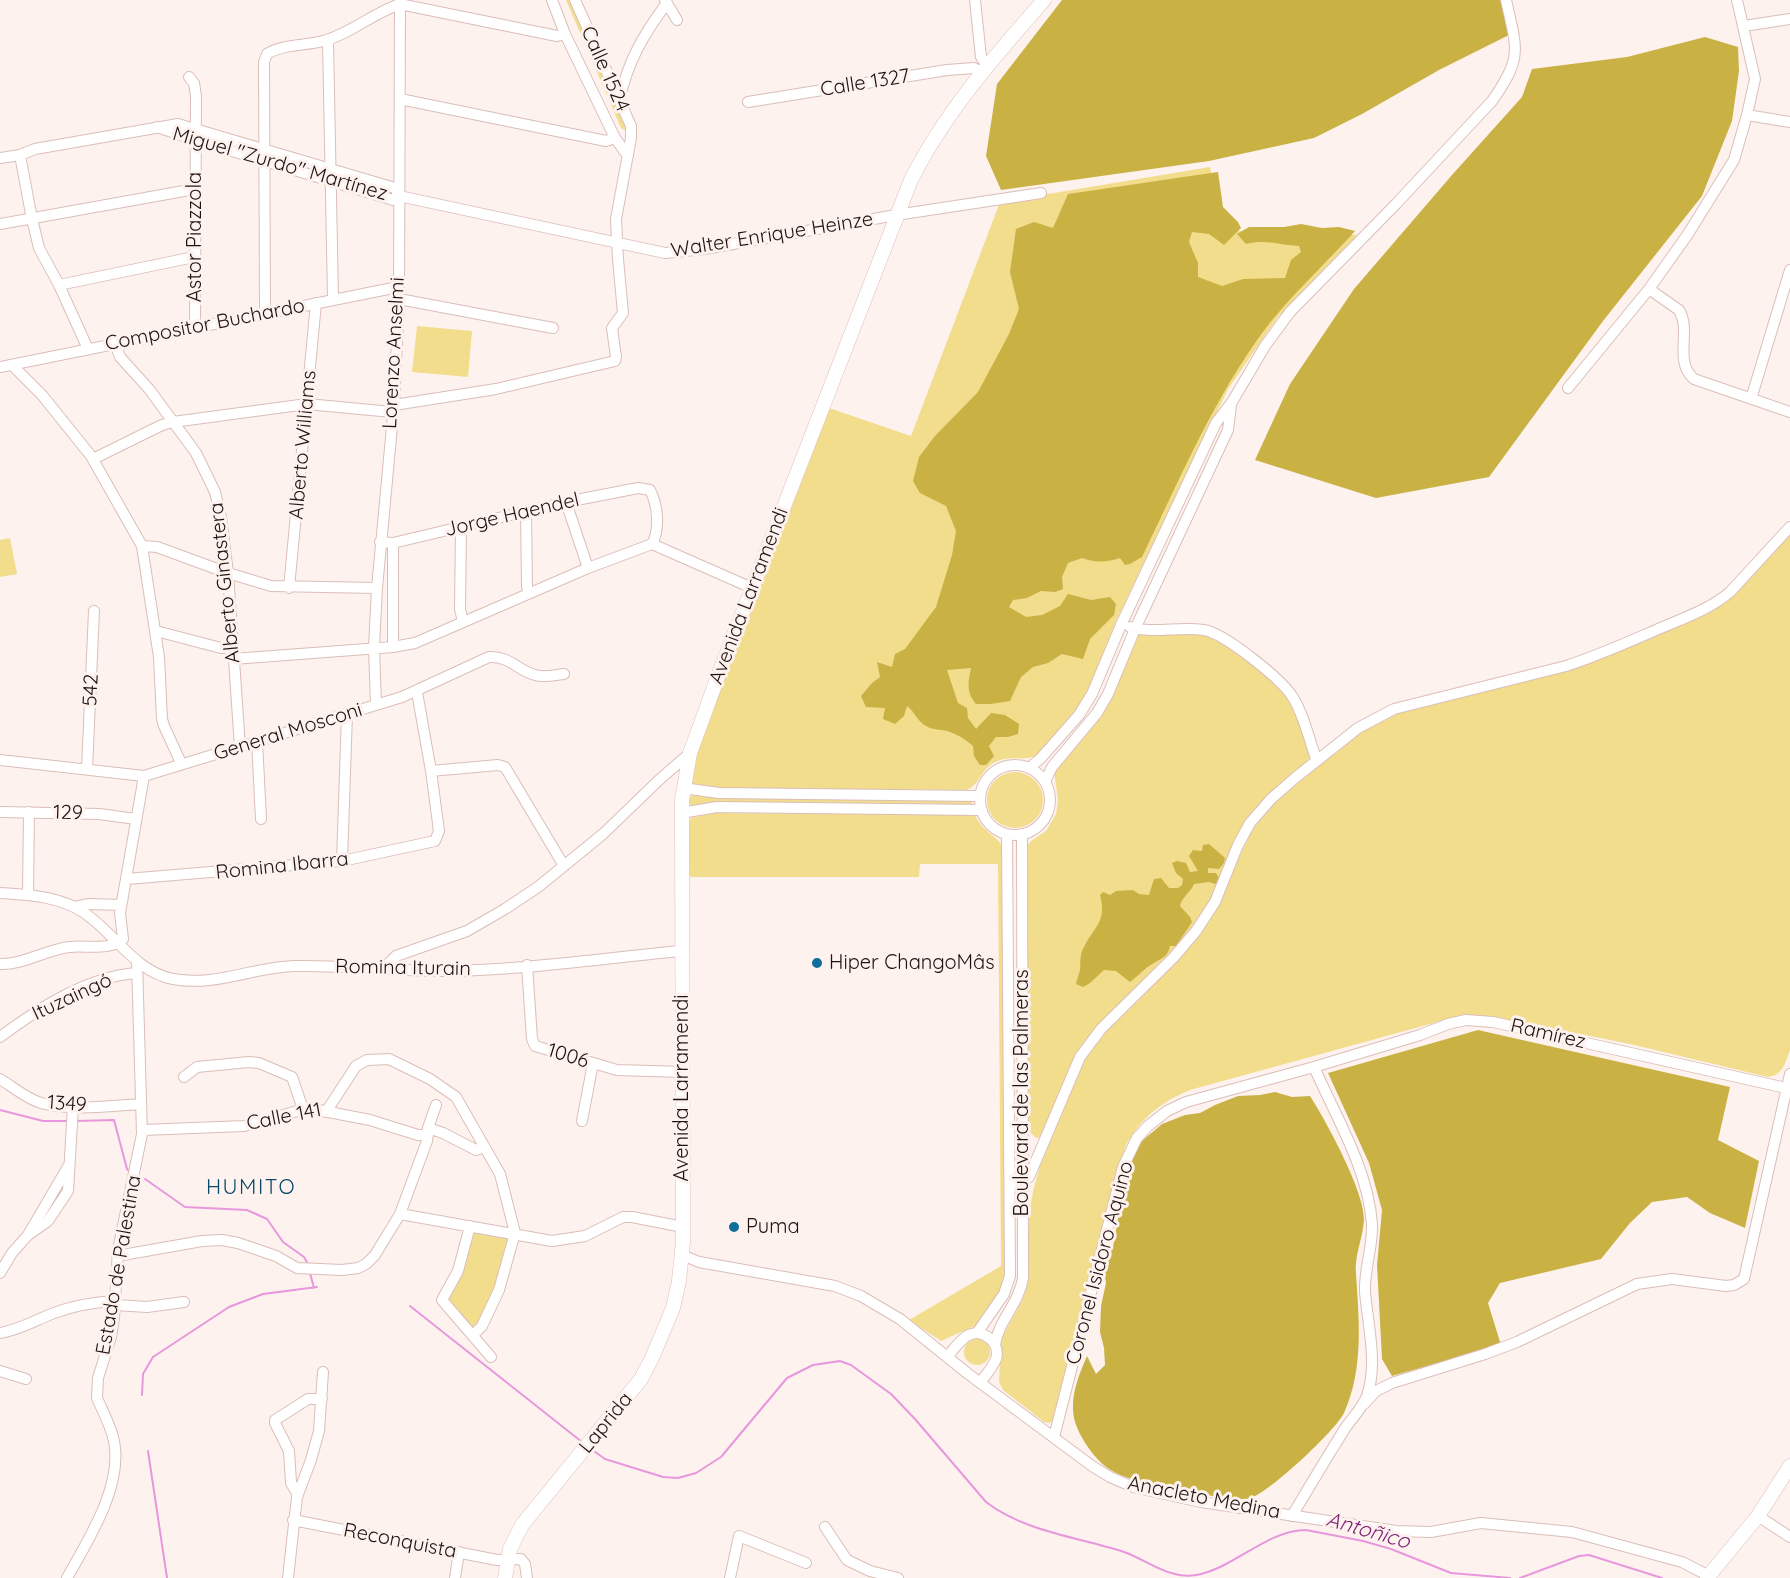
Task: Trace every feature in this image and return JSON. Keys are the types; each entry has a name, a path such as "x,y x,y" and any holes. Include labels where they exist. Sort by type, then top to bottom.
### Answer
{"main road":[{"name":"Avenida Larramendi","path":"682,1255 681,813 690,753 896,216 926,152 948,117 984,69 1044,0"},
{"name":"Laprida","path":"505,1578 508,1559 522,1525 633,1390 652,1359 673,1308 682,1255"},
{"path":"1708,1577 1758,1516 1790,1466"}],"street":[{"name":"Calle 1524","path":"574,0 631,126 628,156"},
{"path":"975,0 984,69"},
{"path":"1029,768 1041,758 1086,705 1216,423 1232,402 1265,345 1290,312 1404,196 1492,101 1502,86 1513,67 1516,52 1506,0"},
{"path":"1568,388 1649,289 1688,234 1730,168 1737,152 1748,116 1755,79 1737,0"},
{"path":"93,459 162,425 174,422 306,404 393,408 496,389 615,361 612,328 623,313 616,219 628,156 615,138 565,34 554,1"},
{"path":"265,314 264,62 267,54 272,51 328,40 384,4 400,2 556,36 565,34"},
{"name":"Lorenzo Anselmi","path":"376,705 374,647 376,588 393,408 399,299 400,2"},
{"path":"619,101 634,55 666,2 677,20"},
{"path":"1744,26 1790,19"},
{"path":"328,40 333,299"},
{"name":"Calle 1327","path":"748,102 947,70 984,69"},
{"name":"Astor Piazzola","path":"189,76 194,83 196,96 195,327"},
{"path":"400,99 606,141 615,138"},
{"path":"1748,116 1790,122"},
{"name":"Miguel \"Zurdo\" Martínez","path":"0,158 20,155 35,149 157,127 178,124 395,188 399,196 393,200 157,127"},
{"path":"20,155 39,248 59,285 88,349"},
{"path":"0,224 195,189"},
{"name":"Walter Enrique Heinze","path":"399,196 664,253 682,252 1041,193"},
{"path":"59,285 194,257"},
{"path":"1751,399 1790,270"},
{"name":"Compositor Buchardo","path":"0,367 398,287"},
{"path":"1649,289 1681,314 1684,323 1683,362 1689,375 1694,379 1790,412"},
{"path":"399,299 553,328"},
{"name":"Alberto Williams","path":"289,588 316,303"},
{"name":"Alberto Ginastera","path":"115,343 120,357 149,389 196,453 215,492 221,517 228,573 240,747"},
{"path":"12,365 42,395 93,459 142,546 156,631 162,719 181,763"},
{"path":"1045,782 1052,767 1103,705 1135,629 1227,430 1232,402"},
{"name":"Jorge Haendel","path":"380,542 393,543 566,502 644,488 650,490 653,496 658,530 652,544"},
{"path":"566,502 588,568"},
{"path":"526,512 529,593"},
{"path":"462,527 460,609 463,622"},
{"path":"1010,1183 1022,1183 1029,1177 1080,1057 1088,1044 1196,931 1215,902 1244,833 1255,816 1281,790 1358,728 1394,708 1576,663 1696,613 1730,592 1790,527"},
{"path":"393,543 393,647"},
{"path":"156,631 233,653 393,647 415,643 588,568 652,544 752,588"},
{"path":"142,546 157,547 271,586 376,588"},
{"name":"542","path":"87,769 94,611"},
{"path":"1121,625 1135,629 1194,628 1224,637 1279,681 1292,696 1317,761"},
{"name":"General Mosconi","path":"0,760 144,776 417,692 489,657 513,662 537,676 564,674"},
{"path":"417,692 431,771 498,765 505,767 564,866"},
{"path":"342,861 347,714"},
{"path":"256,741 261,819"},
{"path":"383,969 396,956 481,924 538,887 603,834 690,753"},
{"path":"1012,765 1029,768 1045,782 1050,798 1047,814 1037,828 1022,834 1007,834 990,824 982,810 980,796 987,779 1000,768 1012,765"},
{"name":"Romina Ibarra","path":"127,879 342,861 435,841 438,831 431,771"},
{"path":"0,964 16,963 60,948 111,946 124,938 120,920 121,905 144,776"},
{"path":"683,788 719,793 980,796"},
{"path":"681,813 717,807 982,810"},
{"name":"129","path":"0,812 99,814 136,819"},
{"path":"28,895 29,812"},
{"name":"Boulevard de las Palmeras","path":"977,1333 1004,1294 1009,1281 1007,834"},
{"name":"Boulevard de las Palmeras","path":"980,1383 994,1362 998,1332 1016,1302 1022,1286 1022,834"},
{"path":"0,893 57,900 74,907 89,904 121,905"},
{"name":"Romina Iturain","path":"74,907 92,918 135,959 161,976 194,981 219,980 268,969 296,966 458,970 681,951"},
{"name":"Ituzaingó","path":"0,1037 44,1007 86,987 117,976 136,974 135,959"},
{"name":"1006","path":"527,965 533,1043 536,1046 627,1071 682,1072"},
{"name":"Estado de Palestina","path":"67,1578 102,1513 113,1472 114,1444 96,1392 111,1337 116,1303 117,1256 142,1130 136,974"},
{"name":"Ramírez","path":"1314,1067 1420,1035 1448,1024 1466,1020 1484,1020 1786,1088"},
{"name":"Calle 141","path":"142,1130 244,1125 313,1108 326,1112 358,1063 367,1060 389,1059 410,1068 453,1093 503,1181 515,1233"},
{"path":"184,1077 197,1067 259,1063 292,1077 303,1110"},
{"path":"582,1121 593,1063"},
{"path":"1314,1067 1361,1174 1370,1208 1372,1227 1365,1290 1370,1332 1371,1371 1368,1394 1364,1404"},
{"name":"Coronel Isidoro Aquino","path":"1054,1437 1123,1167 1137,1138 1158,1117 1186,1102 1314,1067"},
{"path":"1292,1516 1345,1428 1376,1391 1392,1383 1499,1349 1531,1336 1637,1284 1672,1279 1726,1286 1734,1285 1744,1279 1790,1074"},
{"name":"1349","path":"0,1079 40,1103 73,1106 141,1104"},
{"path":"117,1256 202,1241 222,1240 276,1256 292,1267 353,1269 366,1264 375,1255 400,1214 436,1105"},
{"path":"0,1274 12,1253 28,1235 70,1164 73,1106"},
{"path":"326,1112 370,1120 418,1136 428,1132 443,1133 476,1150 484,1147"},
{"path":"400,1214 552,1241 591,1234 619,1218 627,1217 683,1227"},
{"path":"470,1226 458,1271 442,1300 490,1357"},
{"path":"473,1335 482,1326 499,1290 515,1233"},
{"name":"Anacleto Medina","path":"682,1255 699,1262 848,1290 900,1319 980,1383 1101,1472 1133,1487 1201,1502 1413,1532 1431,1532 1481,1523 1572,1532 1682,1562 1708,1577"},
{"path":"0,1333 18,1329 63,1310 100,1302 156,1307 184,1302"},
{"path":"946,1357 966,1336 977,1333 988,1336 995,1345"},
{"path":"0,1371 26,1379"},
{"path":"288,1578 293,1520 298,1495 316,1443 323,1372"},
{"path":"298,1495 291,1483 288,1451 275,1420 308,1399 322,1399"},
{"path":"1758,1516 1790,1538"},
{"name":"Reconquista","path":"293,1520 497,1560 508,1559"},
{"path":"825,1527 847,1560 898,1578"},
{"path":"729,1578 739,1536 806,1563"},
{"path":"455,1578 459,1552"},
{"path":"508,1559 521,1559 525,1564 527,1578"}],"shaded area":[{"path":"566,0 572,0 626,126 625,130 621,128"},
{"path":"1062,0 1501,0 1509,35 1314,138 1209,161 1001,190 986,156 997,84"},
{"path":"1705,37 1738,47 1739,71 1732,121 1702,196 1603,321 1489,477 1376,498 1255,460 1290,384 1354,289 1522,97 1532,69 1627,57"},
{"path":"1210,167 1219,208 1239,231 1359,235 1278,317 1228,389 1116,621 1086,696 1077,708 1037,755 998,761 988,767 974,786 966,790 717,788 692,784 697,746 829,408 911,436 1000,202"},
{"path":"1218,172 1223,207 1241,228 1224,245 1209,234 1192,232 1189,242 1198,263 1198,277 1222,286 1243,279 1285,278 1291,260 1301,252 1299,246 1266,242 1246,244 1237,234 1249,227 1284,227 1301,224 1322,228 1339,227 1355,231 1278,313 1238,368 1194,448 1142,557 1125,565 1120,558 1091,561 1082,558 1068,563 1062,577 1063,589 1055,592 1041,591 1027,598 1013,600 1009,607 1026,617 1042,615 1060,606 1068,594 1091,600 1110,597 1116,604 1114,615 1090,639 1083,659 1062,654 1048,663 1033,667 1021,677 1010,701 991,704 976,704 973,700 969,687 971,668 947,670 958,703 967,708 968,718 976,729 991,713 1005,715 1019,724 1018,734 996,737 989,746 994,756 986,765 980,765 970,743 945,730 932,729 924,725 907,706 904,716 895,724 883,719 885,708 866,707 861,696 880,677 877,662 892,667 895,654 905,649 936,607 952,555 956,531 946,506 920,493 913,481 919,457 935,436 978,392 1009,334 1019,309 1010,272 1016,229 1034,222 1053,228 1068,194"},
{"path":"417,326 472,331 468,377 412,372"},
{"path":"1790,535 1790,1050 1780,1071 1768,1077 1630,1044 1489,1016 1459,1017 1441,1021 1190,1090 1153,1112 1138,1127 1126,1145 1053,1421 1044,1422 1003,1390 999,1382 1001,1339 1026,1290 1029,1212 1034,1187 1040,1166 1085,1059 1104,1032 1199,935 1214,913 1254,825 1280,797 1355,736 1394,713 1587,663 1713,611 1743,586"},
{"path":"10,538 17,574 0,577 0,540"},
{"path":"1194,632 1222,641 1283,690 1294,710 1309,751 1309,759 1267,796 1205,909 1182,942 1085,1041 1040,1137 1036,1138 1028,1130 1027,846 1046,831 1056,814 1058,800 1054,772 1092,727 1138,634"},
{"path":"1009,772 1021,772 1035,780 1043,794 1041,811 1035,820 1021,828 1009,828 992,816 987,806 987,794 999,777"},
{"path":"695,795 720,798 972,801 972,804 720,802 692,805 688,803 689,797"},
{"path":"714,813 975,815 982,826 1003,847 1004,1275 1000,1291 975,1326 941,1341 909,1320 1001,1266 998,864 920,864 919,877 691,877 689,874 689,820 693,817"},
{"path":"1209,844 1225,858 1224,863 1219,869 1208,868 1208,873 1216,873 1219,878 1216,884 1209,882 1194,884 1182,900 1180,906 1192,922 1176,946 1170,946 1164,957 1130,982 1116,971 1104,970 1083,987 1076,984 1082,950 1101,918 1100,895 1103,892 1110,895 1116,891 1133,890 1139,894 1149,895 1154,879 1161,878 1169,888 1178,888 1182,885 1183,879 1176,873 1172,863 1177,861 1186,863 1190,872 1198,871 1189,856 1193,850 1202,851 1203,845"},
{"path":"1478,1030 1730,1087 1718,1140 1759,1161 1745,1228 1710,1213 1687,1197 1652,1202 1630,1223 1601,1259 1500,1283 1488,1303 1501,1345 1392,1376 1382,1359 1377,1265 1382,1210 1369,1163 1328,1073"},
{"path":"1275,1092 1292,1097 1310,1096 1352,1175 1363,1208 1364,1220 1356,1267 1359,1344 1355,1379 1344,1413 1302,1460 1273,1484 1251,1498 1211,1496 1147,1483 1117,1474 1103,1464 1080,1434 1074,1417 1073,1402 1077,1382 1087,1356 1096,1374 1105,1365 1100,1332 1101,1306 1106,1283 1103,1262 1113,1247 1128,1163 1143,1140 1162,1124 1185,1115 1200,1113 1238,1096"},
{"path":"473,1232 511,1236 494,1293 474,1330 449,1305 447,1298"},
{"path":"977,1339 986,1343 990,1352 986,1361 977,1365 968,1361 964,1352 968,1343"}],"waterway":[{"path":"0,1110 43,1121 68,1121"},
{"path":"76,1121 114,1120 127,1169 131,1173"},
{"path":"145,1179 185,1207 247,1210 267,1219 283,1242 304,1257 308,1264"},
{"path":"310,1273 314,1288"},
{"path":"142,1395 143,1374 153,1357 229,1307 263,1294 317,1287"},
{"path":"410,1306 582,1442"},
{"path":"591,1449 605,1459 663,1477 678,1478 696,1473 721,1457 787,1378 813,1365 840,1361 851,1365 891,1394 986,1502 1001,1512 1052,1533 1124,1552 1172,1573 1187,1576 1214,1570 1279,1536 1306,1530 1391,1549 1451,1573 1510,1578"},
{"path":"148,1451 167,1578"},
{"name":"Antoñico","path":"1520,1578 1579,1556 1589,1555 1662,1578"}],"place":[{"name":"Hiper ChangoMâs","path":"817,963"},
{"name":"Puma","path":"734,1227"}],"district":[{"name":"HUMITO","path":"251,1188"}]}
